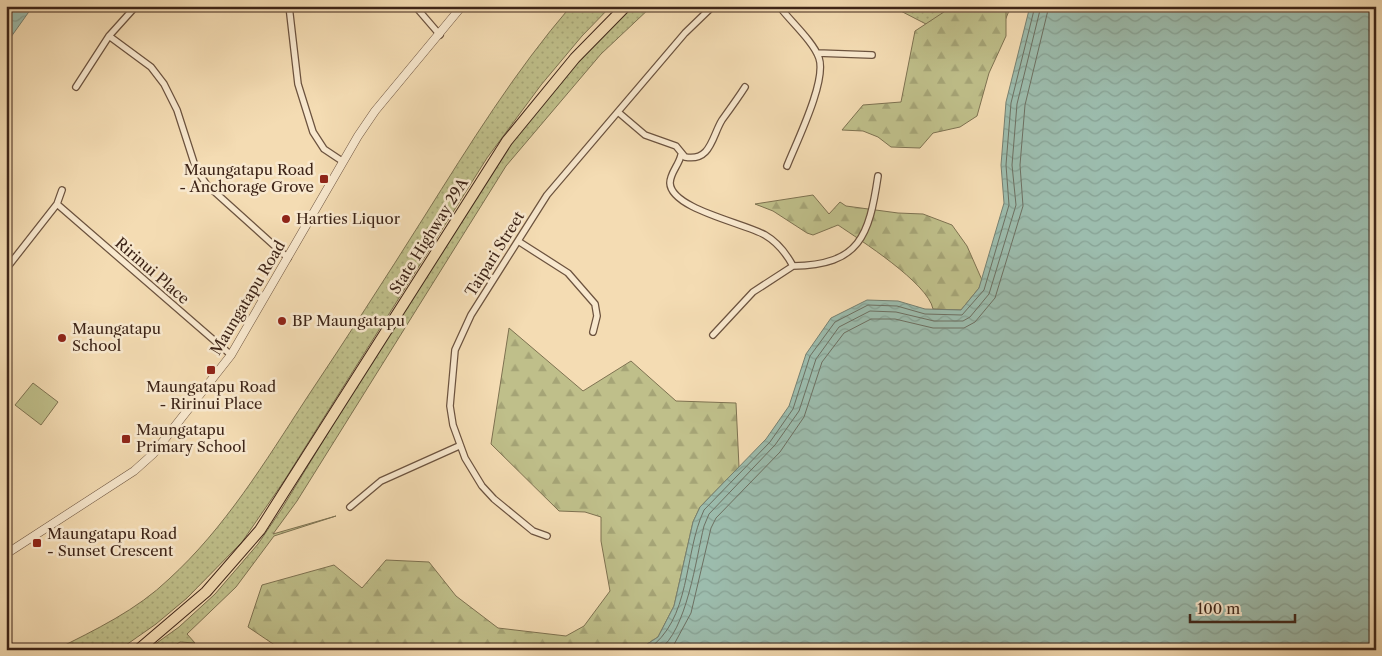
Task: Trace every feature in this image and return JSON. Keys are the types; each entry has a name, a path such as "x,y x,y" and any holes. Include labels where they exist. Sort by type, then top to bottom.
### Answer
{"highway":[{"name":"State Highway 29A","path":"138,650 206,592 257,534 507,141 575,58 626,6"},
{"name":"State Highway 29A","path":"128,650 160,632"}],"street":[{"path":"76,87 109,36 136,6"},
{"path":"289,6 298,84 313,132 324,149 342,161"},
{"path":"415,6 440,35"},
{"name":"Maungatapu Road","path":"6,554 145,462 231,355 342,161 375,111 440,35 462,6"},
{"name":"Taipari Street","path":"547,536 533,531 482,486 459,446 450,406 455,350 471,315 547,196 685,34 713,6"},
{"path":"779,7 816,53 820,65 817,87 806,124 787,166"},
{"path":"109,36 151,67 164,84 177,110 196,169 207,185 288,258"},
{"path":"816,53 872,55"},
{"path":"618,112 646,135 676,146 681,155 689,158 702,155 708,150 722,120 745,87"},
{"path":"681,155 671,177 671,189 674,195 693,206 750,227 766,236 786,254 792,266"},
{"path":"713,335 753,292 792,266 830,262 844,256 856,246 872,213 878,176"},
{"path":"6,269 56,204 62,190"},
{"name":"Ririnui Place","path":"56,204 231,355"},
{"path":"518,241 568,273 595,304 597,316 593,332"},
{"path":"350,507 381,481 459,446"}],"green space":[{"path":"571,6 611,6 582,36 541,85 487,158 284,481 242,542 187,598 156,624 126,645 116,650 55,650 115,619 157,590 189,559 226,516 275,447 494,108 531,56"},
{"path":"632,6 652,6 601,54 506,166 297,501 273,534 336,516 274,536 236,587 187,634 195,643 180,642 168,650 147,650 179,627 215,594 258,544 281,510 392,328 514,138 565,76"},
{"path":"891,6 1011,6 990,57"},
{"path":"953,6 1006,6 1006,36 989,73 977,116 960,127 933,133 920,148 891,147 878,137 863,131 842,130 863,105 901,102 915,31"},
{"path":"813,195 829,214 840,202 846,206 898,213 923,214 952,225 967,246 982,280 979,288 961,310 933,309 919,287 907,275 838,225 813,235 773,211 755,204"},
{"path":"509,328 583,391 631,361 676,401 736,403 739,467 700,507 693,522 674,606 658,637 638,650 282,650 248,627 262,585 334,565 362,588 386,560 429,562 456,596 498,628 566,636 584,626 610,591 601,541 601,517 585,512 559,511 491,444"},
{"path":"33,383 58,402 41,425 15,405"}],"water":[{"path":"6,6 33,6 6,44"},
{"path":"1030,6 1376,6 1376,650 638,650 658,637 674,606 693,522 700,507 766,439 789,406 806,354 831,318 867,300 898,301 925,309 961,310 979,288 1004,203 1001,165 1006,102"}],"place":[{"name":"Maungatapu Road - Anchorage Grove","path":"324,179"},
{"name":"Harties Liquor","path":"286,219"},
{"name":"BP Maungatapu","path":"282,321"},
{"name":"Maungatapu School","path":"62,338"},
{"name":"Maungatapu Road - Ririnui Place","path":"211,370"},
{"name":"Maungatapu Primary School","path":"126,439"},
{"name":"Maungatapu Road - Sunset Crescent","path":"37,543"}]}
